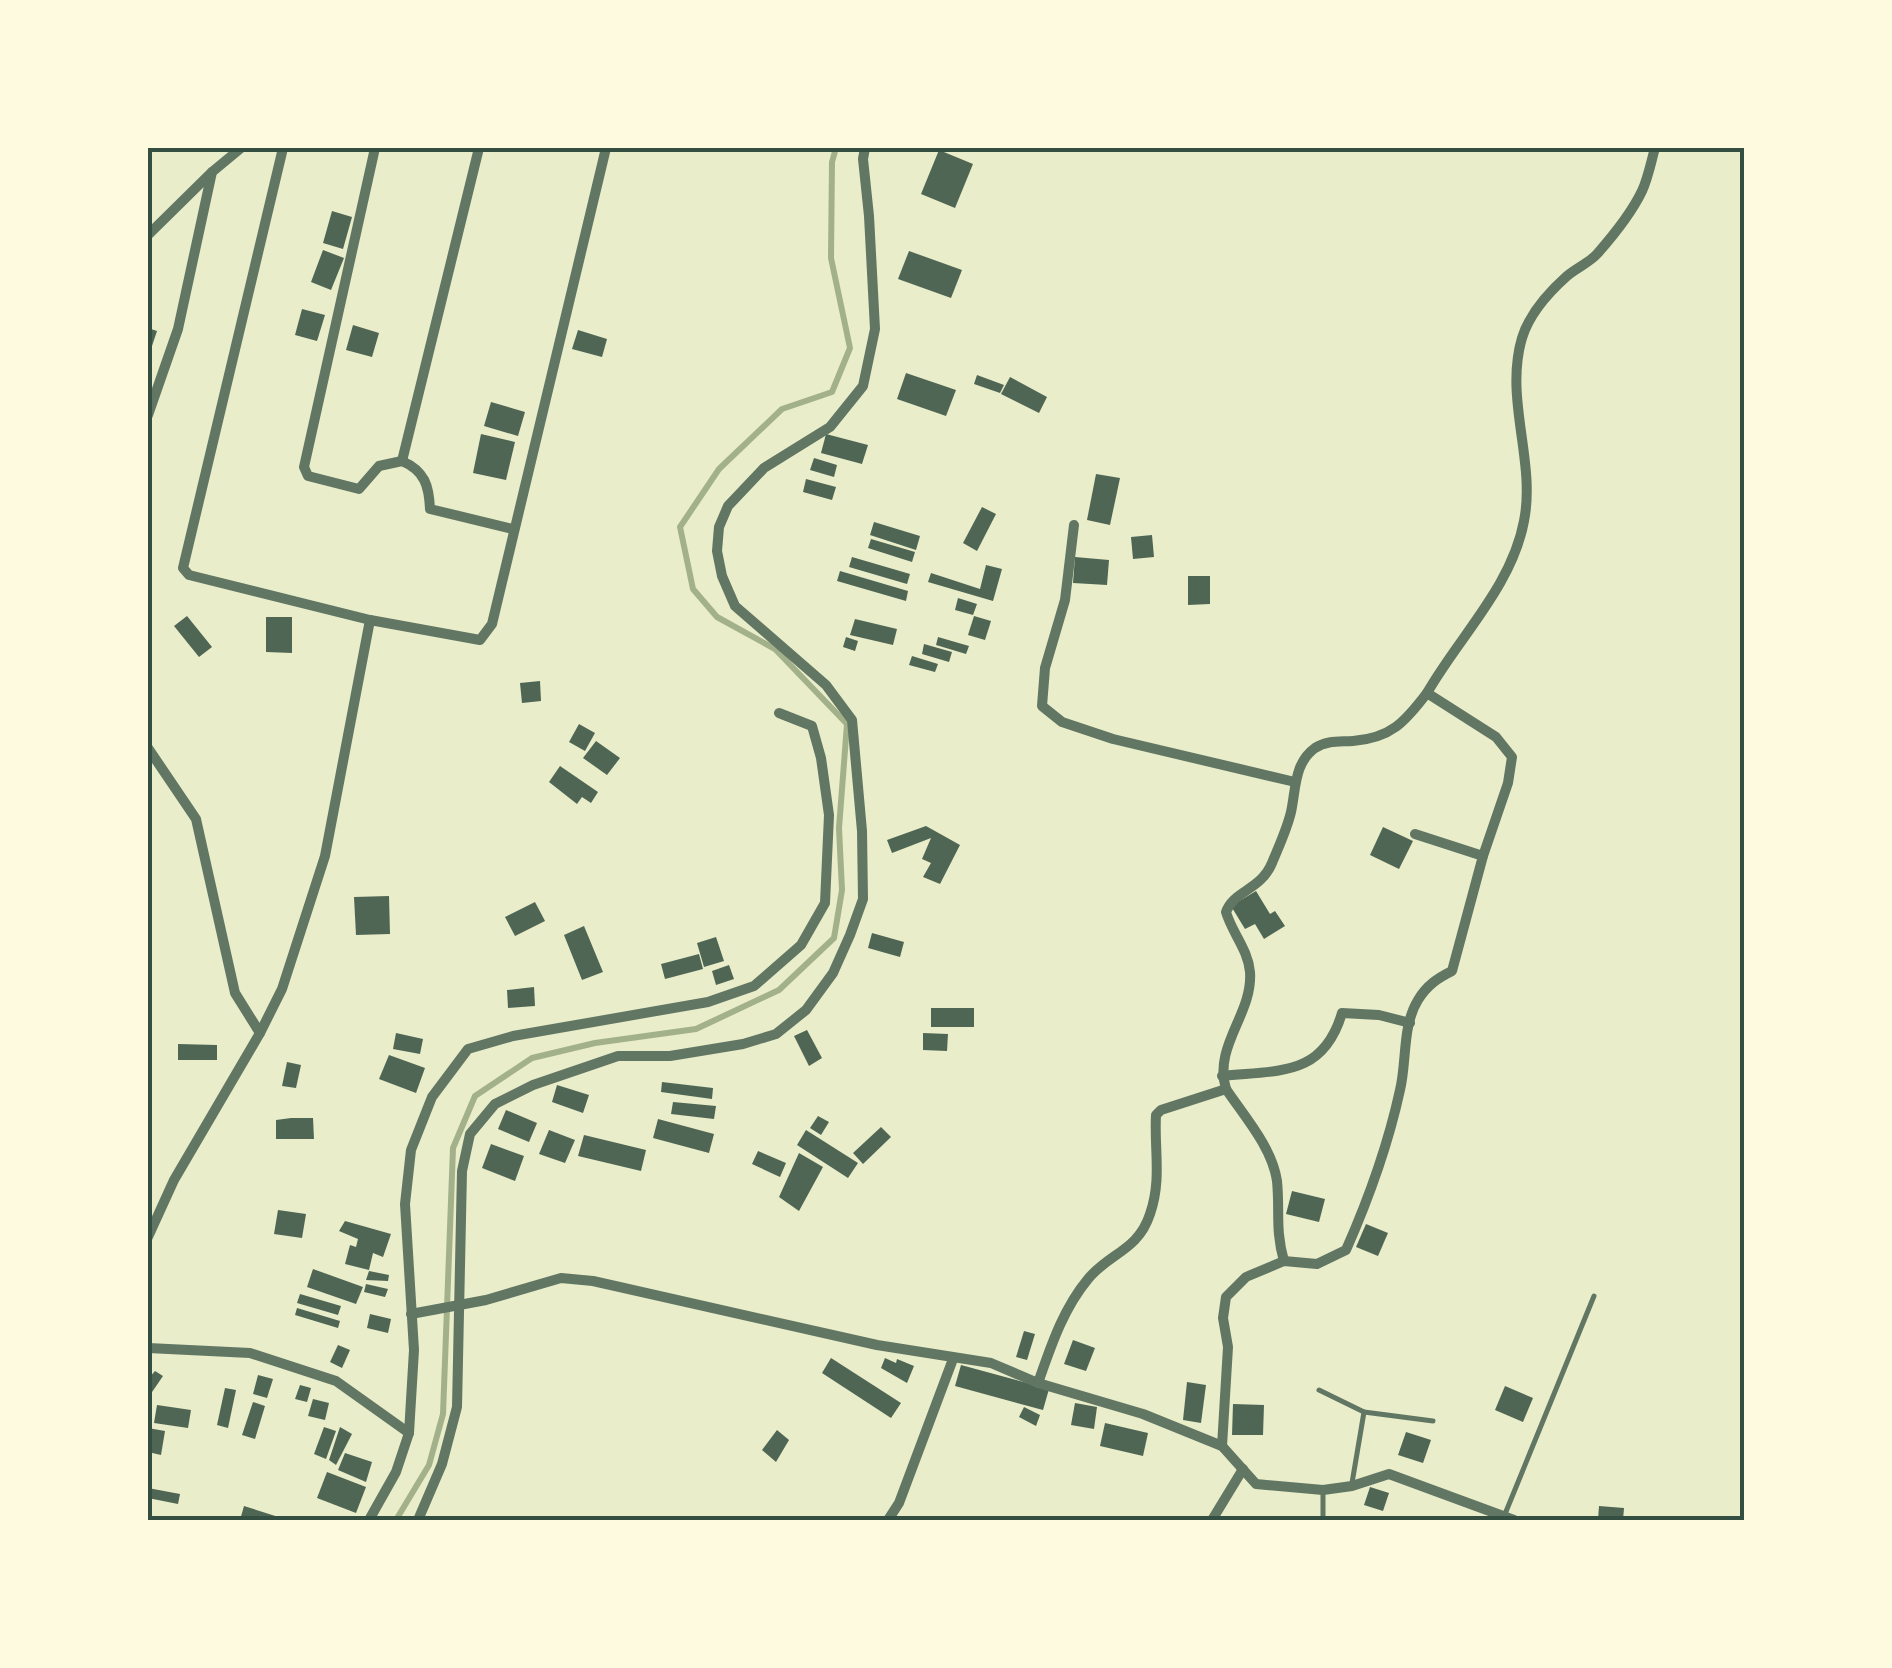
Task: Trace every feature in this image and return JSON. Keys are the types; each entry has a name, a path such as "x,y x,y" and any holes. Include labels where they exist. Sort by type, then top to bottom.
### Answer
{"street":[{"path":"148,235 241,148"},
{"path":"283,148 183,568 189,575 370,620 480,640 492,624 606,148"},
{"path":"375,148 304,467 308,476 358,489 379,466 402,462 421,473 429,488 430,509 512,529"},
{"path":"402,462 478,148"},
{"path":"418,1520 442,1464 457,1407 462,1171 470,1134 494,1104 534,1085 618,1056 670,1056 743,1044 776,1034 806,1010 833,973 863,899 862,831 852,720 826,684 735,606 722,576 717,550 719,527 728,506 764,468 830,426 863,386 875,329 863,159 866,148"},
{"path":"1284,1261 1276,1234 1277,1192 1272,1162 1226,1089 1222,1076 1224,1051 1249,982 1246,952 1226,912 1233,900 1264,880 1291,813 1298,770 1314,748 1392,732 1428,693 1501,581 1525,519 1527,492 1518,423 1517,369 1522,336 1541,303 1567,276 1596,256 1642,192 1655,148"},
{"path":"148,415 178,329 212,172"},
{"path":"1074,526 1065,600 1045,668 1042,706 1062,722 1113,739 1295,782"},
{"path":"148,1237 174,1180 282,989 325,856 370,620"},
{"path":"1222,1446 1228,1347 1223,1318 1226,1297 1246,1277 1284,1261 1317,1264 1346,1250 1371,1194 1401,1087 1416,1002 1432,982 1452,971 1483,856 1508,783 1512,757 1496,737 1428,693"},
{"path":"369,1520 396,1472 409,1433 414,1350 405,1204 411,1150 432,1097 468,1049 512,1036 708,1002 754,986 800,945 825,903 829,815 812,726 780,712"},
{"path":"148,748 196,820 235,993 260,1033"},
{"path":"1414,834 1483,856"},
{"path":"1222,1076 1282,1072 1323,1054 1335,1037 1342,1013 1379,1015 1410,1023"},
{"path":"1038,1382 1057,1329 1074,1298 1090,1275 1139,1238 1150,1217 1158,1172 1156,1114 1226,1089"},
{"path":"411,1314 561,1278 594,1281 952,1360 991,1363 1038,1382 1144,1414 1222,1446 1256,1484 1323,1490 1352,1486 1388,1474 1509,1519"},
{"path":"148,1348 250,1353 336,1380 409,1433"},
{"path":"888,1520 900,1502 952,1360"},
{"path":"1212,1520 1243,1469"}],"lane":[{"path":"1509,1519 1594,1296"},
{"path":"1319,1390 1364,1412 1432,1421"},
{"path":"1352,1486 1364,1412"},
{"path":"1323,1490 1324,1520"}],"building":[{"path":"939,150 973,164 955,208 921,194"},
{"path":"332,211 352,217 343,249 323,243"},
{"path":"323,250 344,258 331,290 311,282"},
{"path":"909,251 962,270 951,298 898,279"},
{"path":"302,309 325,315 317,341 295,335"},
{"path":"353,325 379,333 372,357 346,350"},
{"path":"148,328 157,331 148,358"},
{"path":"578,330 607,339 602,357 572,349"},
{"path":"906,373 956,390 946,416 897,399"},
{"path":"977,375 1004,385 1000,393 974,384"},
{"path":"1010,377 1047,397 1039,413 1001,394"},
{"path":"491,402 525,412 518,436 484,426"},
{"path":"481,434 515,442 506,480 473,473"},
{"path":"826,434 868,445 862,464 821,453"},
{"path":"814,458 837,465 834,477 810,470"},
{"path":"1096,474 1120,478 1110,525 1087,520"},
{"path":"806,479 836,487 832,500 803,492"},
{"path":"982,507 996,514 977,551 963,543"},
{"path":"874,522 920,536 916,550 870,535"},
{"path":"1152,535 1154,557 1133,559 1131,537"},
{"path":"871,539 915,552 912,562 868,548"},
{"path":"852,557 910,574 907,584 849,567"},
{"path":"1075,557 1109,560 1107,585 1073,583"},
{"path":"986,565 1002,569 993,601 928,582 931,573 980,589"},
{"path":"840,571 908,591 906,601 837,581"},
{"path":"1188,576 1210,576 1210,604 1188,605"},
{"path":"958,598 977,604 973,615 955,610"},
{"path":"187,616 212,647 199,657 174,626"},
{"path":"974,616 991,621 985,640 968,635"},
{"path":"266,617 292,617 292,653 266,652"},
{"path":"855,619 897,629 893,645 850,635"},
{"path":"846,637 858,641 855,651 843,647"},
{"path":"938,637 969,646 966,654 936,645"},
{"path":"924,644 952,652 949,662 922,654"},
{"path":"912,656 938,664 935,672 909,665"},
{"path":"540,681 541,701 522,703 520,683"},
{"path":"579,724 595,733 585,751 569,742"},
{"path":"596,741 620,758 607,775 583,758"},
{"path":"560,766 598,792 591,803 582,797 577,804 549,782"},
{"path":"926,826 960,845 940,884 923,877 931,863 922,859 931,838 892,853 887,840"},
{"path":"1383,827 1413,841 1399,869 1370,855"},
{"path":"1256,891 1270,914 1275,911 1285,926 1264,939 1255,924 1245,929 1231,906"},
{"path":"389,896 390,934 356,935 354,897"},
{"path":"535,902 545,921 515,936 505,917"},
{"path":"584,926 603,972 582,980 564,935"},
{"path":"872,933 904,942 900,957 868,948"},
{"path":"716,937 724,961 704,967 697,943"},
{"path":"699,954 703,969 665,979 661,964"},
{"path":"729,965 734,979 716,985 712,971"},
{"path":"534,987 535,1006 508,1008 507,990"},
{"path":"931,1008 974,1008 974,1027 931,1027"},
{"path":"807,1030 822,1058 809,1066 794,1036"},
{"path":"396,1033 423,1039 420,1054 393,1049"},
{"path":"923,1033 948,1034 947,1051 923,1050"},
{"path":"178,1044 217,1045 217,1060 178,1060"},
{"path":"389,1055 425,1068 416,1093 379,1079"},
{"path":"287,1062 301,1065 296,1088 282,1086"},
{"path":"662,1082 713,1088 712,1099 661,1092"},
{"path":"557,1085 589,1095 583,1113 552,1102"},
{"path":"673,1102 716,1106 714,1119 671,1114"},
{"path":"506,1110 537,1123 529,1142 498,1129"},
{"path":"818,1116 829,1122 821,1135 810,1128"},
{"path":"313,1118 314,1139 276,1139 276,1120"},
{"path":"658,1119 714,1134 709,1153 653,1138"},
{"path":"881,1127 891,1137 863,1164 853,1153"},
{"path":"549,1130 575,1140 565,1163 539,1154"},
{"path":"806,1130 858,1163 848,1178 797,1145"},
{"path":"584,1135 646,1150 641,1171 578,1156"},
{"path":"491,1144 524,1156 515,1181 482,1168"},
{"path":"758,1151 786,1163 780,1177 752,1164"},
{"path":"799,1153 823,1167 799,1211 779,1197"},
{"path":"1292,1191 1325,1199 1319,1222 1286,1214"},
{"path":"278,1210 306,1214 302,1238 274,1234"},
{"path":"345,1221 391,1234 383,1257 373,1253 369,1270 345,1264 350,1245 356,1247 358,1239 339,1231"},
{"path":"1366,1224 1388,1233 1378,1256 1356,1247"},
{"path":"313,1269 363,1287 356,1304 307,1287"},
{"path":"369,1271 389,1275 388,1281 366,1280"},
{"path":"366,1284 388,1289 385,1297 364,1292"},
{"path":"300,1294 341,1306 338,1315 297,1303"},
{"path":"297,1308 340,1321 338,1328 295,1315"},
{"path":"370,1314 391,1319 388,1333 367,1328"},
{"path":"1024,1331 1035,1334 1027,1360 1016,1357"},
{"path":"1073,1340 1095,1348 1086,1371 1064,1364"},
{"path":"338,1345 350,1350 342,1368 330,1362"},
{"path":"831,1358 901,1403 891,1418 822,1373"},
{"path":"885,1358 914,1366 907,1383 881,1368"},
{"path":"961,1365 1049,1389 1043,1410 955,1386"},
{"path":"155,1371 163,1376 148,1398 148,1379"},
{"path":"258,1375 273,1379 267,1398 253,1394"},
{"path":"1187,1382 1206,1385 1201,1423 1183,1420"},
{"path":"300,1385 311,1388 307,1402 295,1399"},
{"path":"1505,1386 1533,1398 1523,1422 1495,1410"},
{"path":"225,1388 236,1390 228,1428 217,1425"},
{"path":"313,1399 329,1403 325,1420 308,1416"},
{"path":"253,1402 265,1406 255,1439 242,1435"},
{"path":"1075,1403 1097,1407 1094,1429 1071,1425"},
{"path":"1233,1404 1264,1405 1263,1435 1232,1435"},
{"path":"157,1405 191,1410 188,1428 154,1423"},
{"path":"1024,1407 1040,1415 1036,1426 1019,1417"},
{"path":"1105,1423 1148,1433 1143,1456 1100,1446"},
{"path":"324,1427 336,1431 326,1459 314,1454"},
{"path":"340,1427 352,1434 336,1465 329,1460"},
{"path":"148,1428 165,1431 161,1455 148,1452"},
{"path":"777,1430 789,1440 776,1462 762,1450"},
{"path":"1406,1432 1431,1440 1423,1463 1398,1455"},
{"path":"345,1453 372,1462 366,1482 338,1470"},
{"path":"327,1472 366,1487 356,1513 317,1498"},
{"path":"1370,1487 1389,1493 1383,1511 1364,1505"},
{"path":"148,1488 180,1494 178,1504 148,1498"},
{"path":"244,1506 288,1520 240,1520"},
{"path":"1599,1506 1624,1508 1623,1520 1598,1520"}],"waterway":[{"path":"396,1520 429,1465 443,1414 453,1148 475,1096 532,1058 595,1043 696,1029 779,990 834,938 842,890 839,828 847,724 775,649 717,617 693,589 680,527 719,469 782,409 832,392 850,348 831,258 832,162 836,148"}]}
